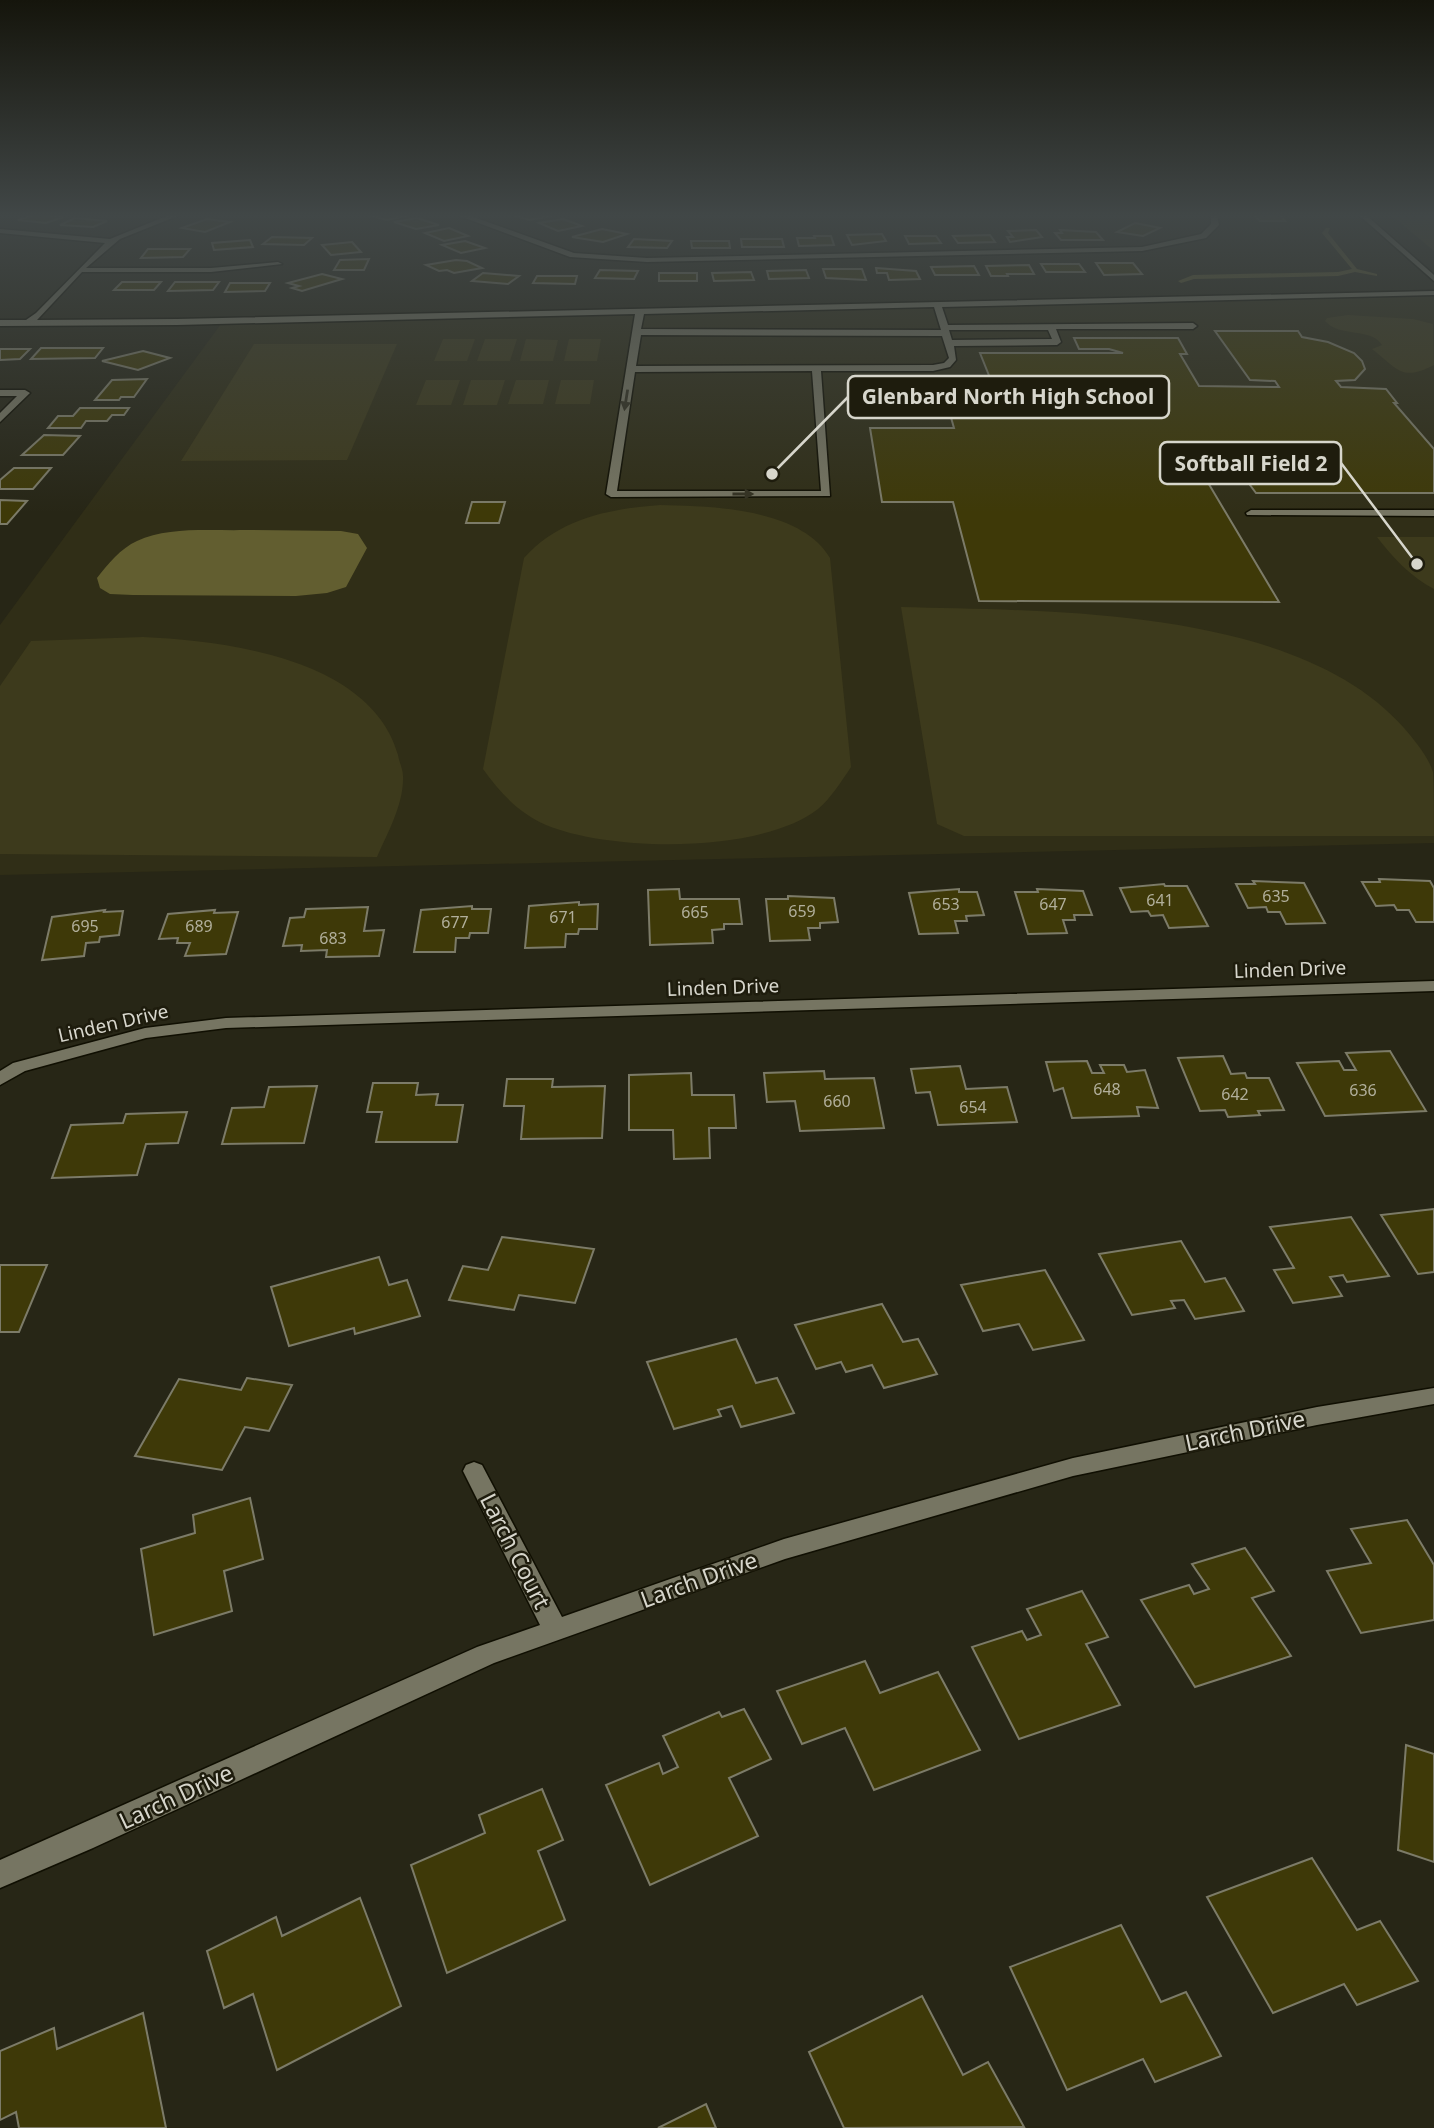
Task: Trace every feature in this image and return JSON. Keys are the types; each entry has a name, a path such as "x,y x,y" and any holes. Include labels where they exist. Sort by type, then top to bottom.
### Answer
{"street":[{"path":"28,323 41,314"},
{"path":"0,323 471,314"},
{"path":"640,314 611,494 826,494 816,369"},
{"path":"631,369 933,368 947,365 953,358 940,314"},
{"path":"946,334 1051,327 1193,327"},
{"path":"637,332 946,334 1057,342 1051,327"},
{"path":"0,393 25,393 0,419"},
{"path":"1251,513 1434,513"},
{"name":"Linden Drive","path":"0,1079 19,1067 145,1033 226,1023 1434,986"},
{"name":"Larch Drive","path":"0,1874 83,1839 486,1655 784,1549 1073,1467 1317,1416 1434,1396"},
{"name":"Larch Court","path":"474,1471 555,1631"}],"shaded area":[{"path":"626,314 1434,314 1434,843 0,875 0,625 221,324"},
{"path":"1348,315 1413,319 1433,324 1434,365 1414,372 1400,371 1372,349 1382,345 1377,339 1339,329 1325,321 1327,318"},
{"path":"443,339 475,339 467,361 434,361"},
{"path":"485,339 517,339 510,361 477,361"},
{"path":"526,339 558,340 553,361 520,361"},
{"path":"569,339 601,339 597,361 564,361"},
{"path":"254,344 397,344 347,460 181,461"},
{"path":"426,380 460,380 451,405 416,405"},
{"path":"471,380 505,380 497,405 463,405"},
{"path":"516,380 549,380 543,404 508,404"},
{"path":"561,380 594,380 590,404 555,404"},
{"path":"660,505 729,509 777,520 816,541 830,558 851,767 823,805 792,824 724,841 685,844 645,844 574,834 546,825 527,815 511,802 483,769 524,558 553,533 586,518 622,509"},
{"path":"204,530 341,531 358,534 367,548 346,587 327,593 296,596 110,594 100,588 97,578 120,552 131,544 162,533"},
{"path":"1377,537 1434,537 1434,589 1403,566"},
{"path":"901,607 1098,615 1169,624 1238,638 1302,659 1358,688 1404,728 1417,743 1433,772 1434,836 964,836 937,824"},
{"path":"143,637 177,639 254,651 292,662 328,677 359,697 383,723 403,773 398,807 377,857 0,854 0,686 31,641"}],"building":[{"path":"1215,331 1298,331 1302,337 1328,342 1354,353 1365,369 1355,380 1336,381 1341,387 1386,389 1397,403 1394,403 1434,449 1434,493 1256,493 1247,481 1207,481 1279,602 979,601 953,502 882,502 870,428 954,428 948,407 865,406 863,392 878,392 876,379 990,378 980,353 1123,353 1109,349 1079,349 1074,338 1178,338 1187,354 1180,354 1199,386 1279,387 1275,381 1250,380"},
{"path":"41,348 103,348 95,358 31,359"},
{"path":"0,349 30,349 20,359 0,360"},
{"path":"143,351 170,358 138,370 102,361"},
{"path":"147,379 134,397 95,400 112,380"},
{"path":"80,408 129,408 124,415 112,415 107,421 86,421 81,428 48,428 58,416 73,416"},
{"path":"44,435 80,436 63,455 22,455"},
{"path":"14,468 51,468 33,489 0,489 0,480"},
{"path":"0,500 27,501 7,524 0,524"},
{"path":"472,502 505,502 499,523 466,523"},
{"path":"1379,879 1430,881 1434,888 1434,922 1416,922 1409,910 1397,910 1394,905 1376,906 1362,882 1380,882"},
{"path":"1253,881 1304,883 1325,923 1286,924 1280,912 1268,912 1266,907 1248,908 1236,884 1255,884"},
{"path":"1164,884 1187,886 1208,926 1169,928 1163,915 1151,916 1148,911 1131,912 1120,888"},
{"path":"679,889 680,899 739,899 742,924 724,924 724,929 712,930 713,943 650,945 648,890"},
{"path":"959,889 959,892 977,892 984,915 966,916 967,921 955,921 958,933 919,934 909,893"},
{"path":"1037,889 1083,891 1092,915 1074,915 1075,920 1063,920 1067,933 1028,934 1015,892 1038,892"},
{"path":"788,896 834,898 838,922 820,923 820,928 808,928 810,940 770,941 766,899 788,899"},
{"path":"579,902 579,905 598,904 597,929 579,929 578,934 566,934 565,947 525,948 529,906"},
{"path":"472,906 472,909 491,909 488,933 470,933 469,938 456,938 455,952 414,952 421,910"},
{"path":"368,907 364,931 384,930 379,956 326,957 327,950 301,951 302,945 283,946 290,918 304,917 306,909"},
{"path":"105,910 104,912 123,911 119,935 100,937 99,942 86,943 84,956 42,960 52,917"},
{"path":"215,910 214,913 238,912 226,954 185,956 190,943 177,943 178,938 159,939 168,914"},
{"path":"1390,1051 1426,1111 1325,1116 1297,1063 1339,1061 1344,1070 1356,1070 1346,1053"},
{"path":"1223,1056 1231,1074 1245,1073 1247,1078 1269,1078 1284,1110 1258,1111 1260,1115 1228,1117 1225,1110 1200,1111 1178,1058"},
{"path":"1087,1061 1092,1073 1104,1073 1100,1065 1124,1065 1127,1072 1145,1070 1158,1108 1137,1107 1139,1116 1072,1118 1063,1088 1054,1091 1046,1062"},
{"path":"960,1066 966,1089 1007,1087 1017,1122 938,1125 930,1092 916,1093 911,1069"},
{"path":"824,1071 825,1079 874,1078 884,1128 800,1131 795,1101 767,1102 764,1073"},
{"path":"691,1073 692,1095 734,1095 736,1128 709,1128 710,1158 674,1159 673,1130 629,1130 629,1075"},
{"path":"507,1079 553,1079 552,1087 605,1086 602,1138 521,1139 524,1106 504,1106"},
{"path":"373,1083 418,1083 416,1095 438,1094 436,1105 463,1105 457,1142 376,1142 382,1112 367,1112"},
{"path":"317,1086 304,1143 222,1144 232,1108 264,1107 269,1087"},
{"path":"187,1112 178,1143 146,1144 137,1175 52,1178 71,1125 123,1123 126,1114"},
{"path":"1434,1209 1434,1272 1418,1274 1381,1215"},
{"path":"1351,1217 1389,1276 1347,1282 1343,1275 1330,1277 1342,1296 1293,1303 1274,1270 1294,1268 1270,1227"},
{"path":"502,1237 594,1249 575,1303 519,1295 514,1310 449,1300 463,1266 488,1270"},
{"path":"1181,1241 1205,1282 1225,1278 1244,1311 1195,1319 1184,1300 1171,1301 1175,1308 1132,1315 1099,1254"},
{"path":"379,1257 389,1285 407,1280 420,1316 355,1334 354,1328 289,1346 271,1287"},
{"path":"0,1265 47,1265 19,1332 0,1332"},
{"path":"1045,1270 1084,1340 1033,1350 1019,1324 983,1331 961,1285"},
{"path":"882,1304 903,1342 918,1339 937,1374 884,1388 872,1365 846,1372 841,1362 816,1369 795,1325"},
{"path":"736,1339 756,1383 777,1378 794,1413 741,1427 732,1406 718,1410 721,1416 674,1429 647,1362"},
{"path":"247,1378 292,1385 269,1431 245,1427 222,1470 135,1456 179,1379 241,1390"},
{"path":"250,1498 263,1559 224,1571 232,1611 154,1635 141,1549 195,1533 193,1515"},
{"path":"1407,1520 1434,1565 1434,1620 1361,1633 1327,1571 1371,1563 1351,1529"},
{"path":"1245,1548 1274,1591 1252,1598 1291,1656 1195,1687 1141,1600 1189,1585 1194,1594 1209,1589 1192,1564"},
{"path":"1082,1591 1108,1637 1086,1644 1120,1705 1019,1739 972,1647 1022,1631 1027,1640 1041,1635 1027,1609"},
{"path":"865,1661 880,1693 938,1672 980,1750 874,1790 845,1728 802,1744 777,1691"},
{"path":"744,1709 771,1759 729,1778 758,1836 650,1885 606,1785 659,1763 663,1774 678,1767 663,1736 719,1712 722,1717"},
{"path":"1406,1745 1434,1754 1434,1862 1398,1850"},
{"path":"542,1789 563,1840 538,1851 565,1920 447,1973 411,1865 485,1833 479,1815"},
{"path":"1312,1858 1357,1930 1380,1921 1418,1981 1357,2005 1344,1984 1273,2013 1207,1897"},
{"path":"360,1898 401,2006 277,2070 253,1994 224,2008 207,1951 276,1917 282,1936"},
{"path":"1121,1925 1161,2002 1186,1992 1221,2056 1155,2082 1143,2059 1067,2090 1010,1967"},
{"path":"922,1996 963,2075 988,2062 1024,2127 844,2128 809,2052"},
{"path":"143,2013 166,2128 19,2128 16,2112 0,2120 0,2051 54,2028 57,2049"},
{"path":"706,2104 716,2128 658,2128"}],"place":[{"name":"Glenbard North High School","path":"772,474"},
{"name":"Softball Field 2","path":"1417,564"}]}
